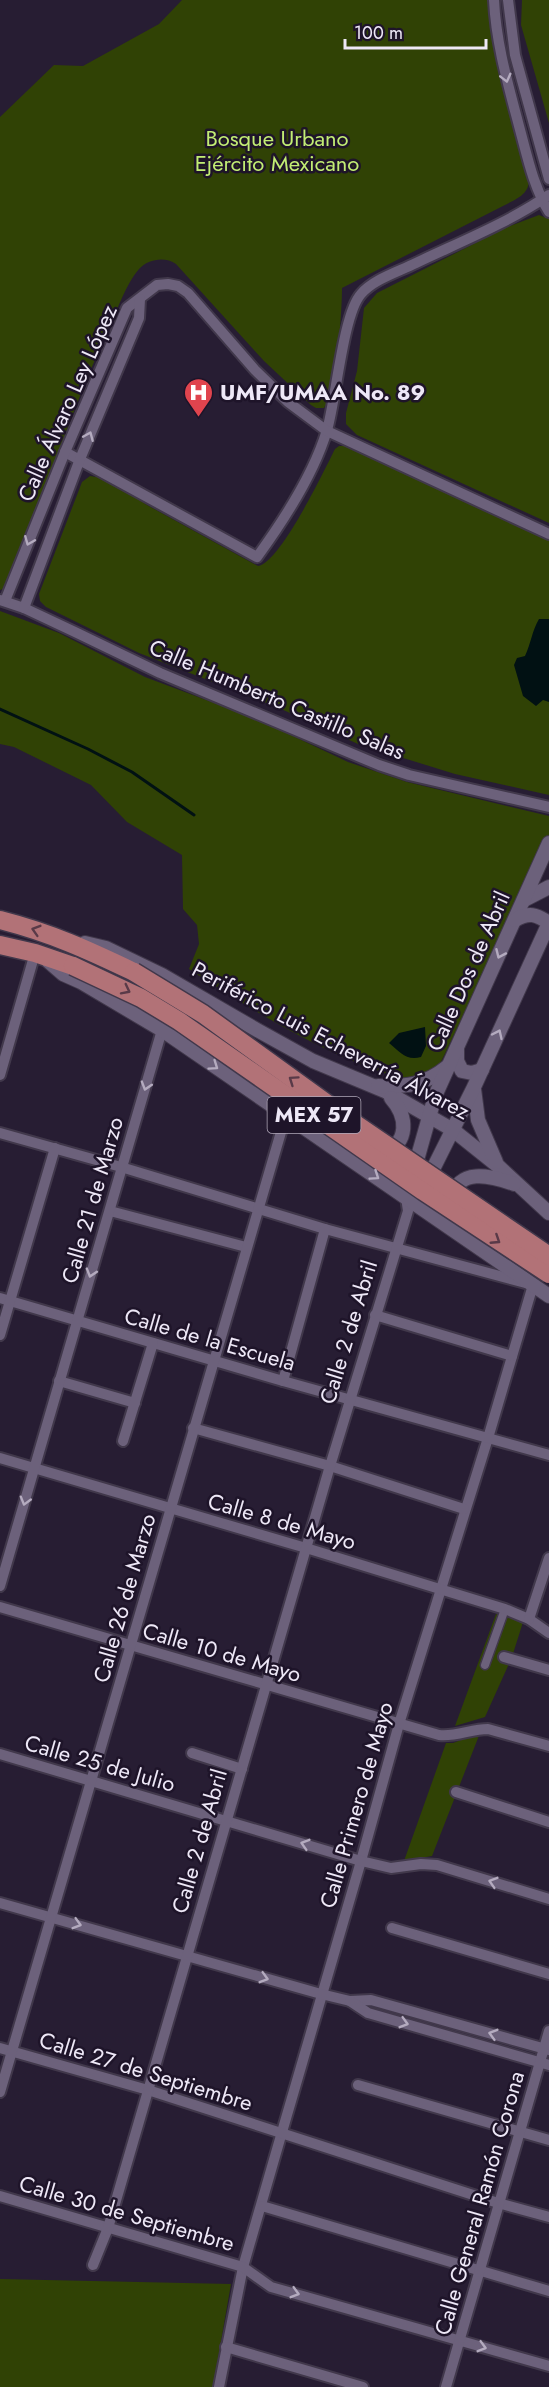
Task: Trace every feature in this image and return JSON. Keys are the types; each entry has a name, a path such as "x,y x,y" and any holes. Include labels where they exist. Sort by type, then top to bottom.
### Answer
{"highway":[{"name":"Periférico Luis Echeverría Álvarez","path":"0,920 34,928 72,942 134,972 203,1014 351,1121 549,1256"},
{"name":"MEX 57","path":"0,945 38,954 72,966 141,998 549,1275"}],"street":[{"path":"494,0 500,54 528,160 549,212"},
{"path":"508,0 515,55 549,179"},
{"path":"65,452 257,557 279,527 303,485 327,432 348,321 358,297 378,281 509,219 545,198"},
{"path":"140,299 157,285 178,286 188,293 263,378 288,402 327,432 549,534"},
{"name":"Calle Álvaro Ley López","path":"2,600 119,324 127,308 140,299"},
{"name":"Calle Álvaro Ley López","path":"24,608 80,459 138,318 140,299"},
{"name":"Calle Humberto Castillo Salas","path":"2,600 24,608 160,673 379,765 409,775 549,807"},
{"name":"Calle Dos de Abril","path":"429,1117 448,1066 549,843"},
{"path":"524,900 549,887"},
{"path":"453,1130 549,923 534,914 515,920"},
{"name":"Periférico Luis Echeverría Álvarez","path":"72,942 93,945 120,954 162,975 217,1009 313,1060 385,1091 453,1130 498,1166 549,1213"},
{"path":"0,1075 38,954 63,974 81,982 162,1030 328,1143 410,1204 473,1242 549,1296"},
{"name":"Calle 21 de Marzo","path":"0,1586 162,1030"},
{"path":"457,1049 457,1061 462,1071 472,1073 482,1070"},
{"path":"371,1085 416,1085 428,1080 448,1066"},
{"path":"474,1087 478,1120 498,1166"},
{"path":"328,1143 364,1155 375,1156 397,1145 403,1134 404,1120 399,1107 385,1091"},
{"name":"Calle 26 de Marzo","path":"0,2092 256,1209 286,1115"},
{"name":"Calle 2 de Abril","path":"93,2265 108,2228 330,1466 410,1204 429,1117"},
{"name":"Calle 2 de Abril","path":"410,1204 453,1130"},
{"path":"0,1133 325,1229 533,1285"},
{"path":"0,1335 4,1299 55,1148"},
{"path":"473,1242 458,1223 454,1211 453,1198 456,1188 470,1177 486,1175 521,1187"},
{"path":"110,1211 246,1247"},
{"path":"283,1381 325,1229"},
{"name":"Calle Primero de Mayo","path":"219,2387 243,2267 321,1994 362,1861 399,1724 533,1285"},
{"name":"Calle de la Escuela","path":"4,1299 212,1361 549,1455"},
{"path":"375,1316 512,1356"},
{"path":"123,1441 153,1343"},
{"path":"59,1381 135,1403"},
{"path":"193,1428 330,1466 464,1509"},
{"name":"Calle 8 de Mayo","path":"0,1458 505,1609 529,1619 549,1633"},
{"path":"529,1619 549,1558"},
{"name":"Calle 10 de Mayo","path":"0,1607 399,1724 447,1736 480,1729 488,1730 549,1746"},
{"path":"485,1665 505,1609"},
{"path":"504,1657 549,1670"},
{"path":"192,1753 242,1769"},
{"name":"Calle 25 de Julio","path":"0,1754 362,1861 390,1868 421,1864 437,1865 549,1899"},
{"path":"456,1792 549,1822"},
{"path":"0,1903 321,1994 350,2001 371,2000 547,2049"},
{"path":"392,1928 549,1974"},
{"path":"350,2001 368,2013 544,2064"},
{"name":"Calle General Ramón Corona","path":"446,2387 519,2132 544,2064 549,2031"},
{"name":"Calle 27 de Septiembre","path":"0,2048 148,2090 498,2203 549,2217"},
{"path":"358,2085 549,2140"},
{"name":"Calle 30 de Septiembre","path":"0,2196 243,2267 272,2287 549,2366"},
{"path":"262,2206 549,2291"},
{"path":"226,2347 363,2387"}],"green space":[{"name":"Bosque Urbano Ejército Mexicano","path":"182,0 489,0 490,27 498,68 529,175 528,187 514,200 342,288 335,370 329,400 324,408 311,405 264,361 176,264 162,259 152,261 139,269 126,289 96,357 12,578 6,588 0,590 0,117 54,65 83,66 159,24"},
{"path":"522,0 549,0 549,123 521,25"},
{"path":"539,215 549,219 549,523 357,435 346,424 346,413 357,371 364,308 377,293 507,227"},
{"path":"345,446 379,461 549,540 549,795 455,774 358,744 279,708 139,653 46,607 40,601 39,594 82,482 90,476 108,479 147,505 258,566 278,550 312,495 335,449"},
{"path":"0,611 59,633 145,677 259,720 348,762 407,782 549,816 549,863 538,861 438,1068 408,1081 350,1060 267,1018 189,969 199,944 197,925 183,909 182,855 127,822 91,785 14,747 0,744"},
{"path":"496,1614 523,1622 512,1657 485,1717 455,1726"},
{"path":"480,1733 432,1856 404,1861 446,1743 453,1743"},
{"path":"0,2279 231,2284 213,2387 0,2387"}],"shaded area":[{"path":"539,619 549,619 549,702 543,700 536,706 523,696 514,665 517,658 525,656"},
{"path":"425,1027 426,1046 421,1057 407,1057 389,1043 399,1033"}],"waterway":[{"path":"0,709 88,749 132,772 194,815"}],"place":[{"name":"UMF/UMAA No. 89","path":"199,418"}]}
